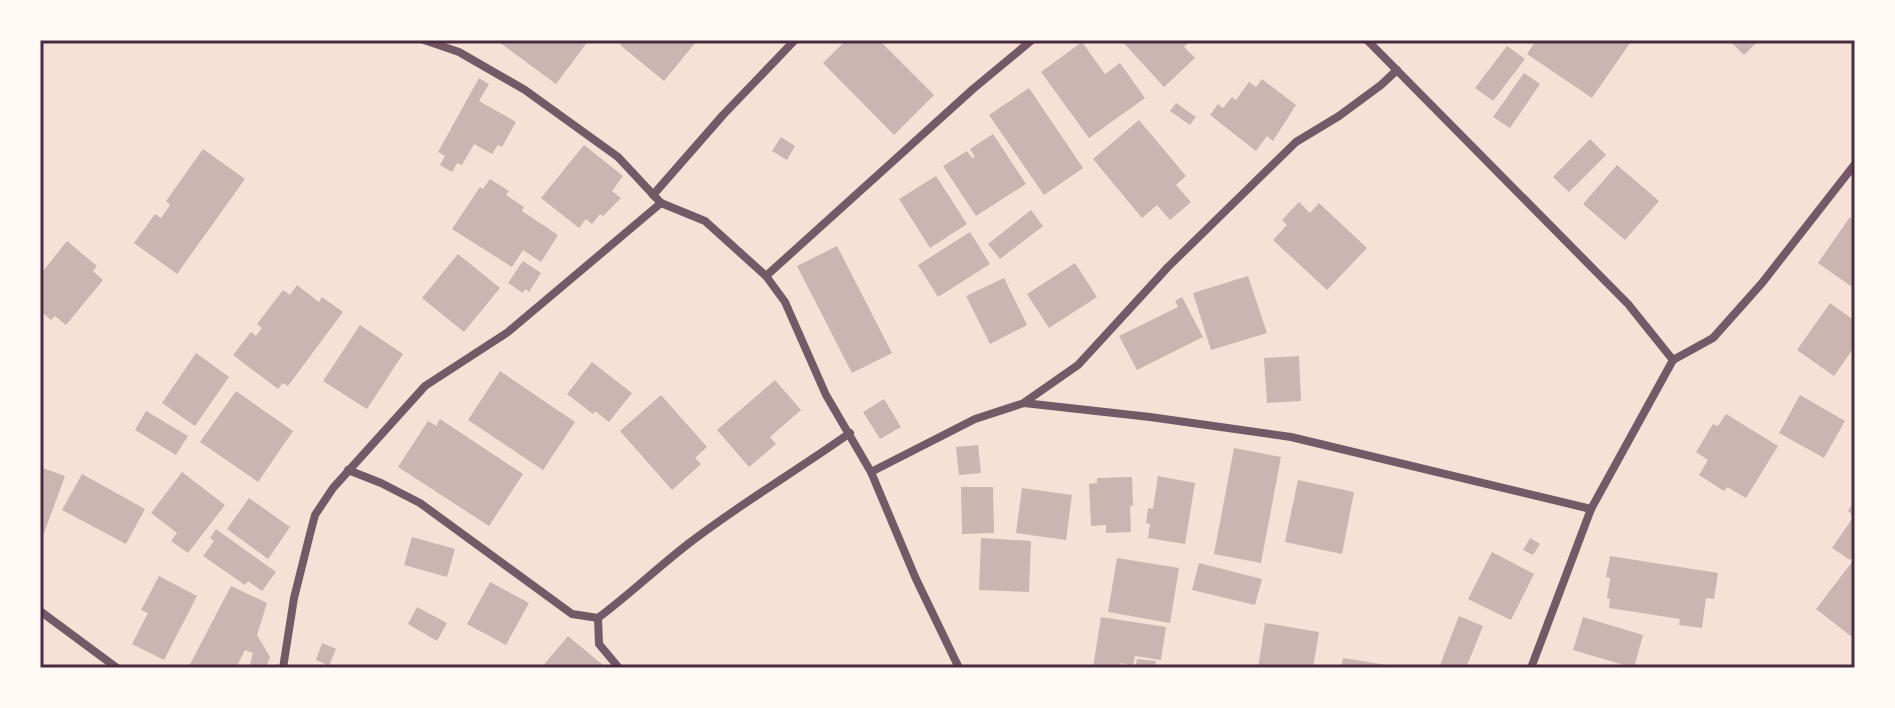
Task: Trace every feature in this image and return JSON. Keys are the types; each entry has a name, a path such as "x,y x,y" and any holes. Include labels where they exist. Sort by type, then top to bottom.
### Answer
{"street":[{"path":"424,40 459,52 525,90 618,157 661,203 705,221 766,276 785,302 826,395 871,472 916,579 959,668"},
{"path":"653,195 723,115 795,40"},
{"path":"766,276 973,89 1032,40"},
{"path":"1367,40 1628,304 1673,360"},
{"path":"871,472 975,419 1024,403 1078,365 1168,267 1296,142 1339,116 1397,70"},
{"path":"1531,668 1591,509 1673,360 1713,338 1762,283 1855,164"},
{"path":"283,668 294,598 315,515 333,488 425,386 508,332 661,203"},
{"path":"1024,403 1291,437 1591,509"},
{"path":"348,470 420,503 572,614 598,618 641,586 698,536 850,433"},
{"path":"40,611 117,668"},
{"path":"598,618 599,644 619,668"}],"building":[{"path":"496,40 581,40 586,44 556,84"},
{"path":"624,40 691,40 695,43 664,81 620,45"},
{"path":"846,40 879,40 934,95 894,135 823,63"},
{"path":"1121,40 1191,40 1184,47 1195,58 1164,87"},
{"path":"1536,40 1632,40 1592,98 1527,54"},
{"path":"1729,40 1759,40 1744,55"},
{"path":"1082,42 1105,74 1120,63 1145,98 1089,138 1041,72"},
{"path":"1507,46 1525,59 1493,101 1475,88"},
{"path":"1524,73 1540,84 1510,128 1493,117"},
{"path":"479,78 489,84 479,101 516,122 502,147 498,145 492,154 474,144 462,165 457,163 452,172 440,165 445,156 438,152"},
{"path":"1262,79 1296,105 1273,141 1267,136 1256,151 1210,115 1218,104 1223,108 1232,97 1236,100 1249,82 1256,87"},
{"path":"1029,88 1083,168 1044,195 989,115"},
{"path":"1176,103 1196,117 1190,125 1170,111"},
{"path":"1139,120 1186,176 1176,185 1191,202 1170,220 1157,205 1142,218 1093,159"},
{"path":"993,134 1026,184 976,216 943,166 967,151 972,158 975,157 970,149"},
{"path":"781,137 795,146 787,160 772,151"},
{"path":"1590,139 1606,155 1569,192 1553,177"},
{"path":"584,145 623,176 612,191 621,198 592,224 586,219 579,228 541,198"},
{"path":"203,149 245,179 177,274 134,243 155,214 161,218 170,205 166,201"},
{"path":"1617,165 1659,201 1625,240 1583,204"},
{"path":"936,176 967,224 930,248 899,199"},
{"path":"490,179 509,191 506,195 524,207 522,211 558,235 541,262 523,250 512,267 452,229 480,187 483,189"},
{"path":"1299,202 1310,213 1319,203 1367,248 1327,290 1273,240 1287,225 1282,220"},
{"path":"1031,210 1043,226 1000,259 988,244"},
{"path":"1850,217 1855,221 1855,289 1818,263"},
{"path":"970,232 990,264 938,297 918,265"},
{"path":"67,241 97,266 93,271 103,280 66,325 55,316 51,320 40,311 40,275"},
{"path":"837,246 892,353 852,373 797,266"},
{"path":"458,254 500,288 464,332 422,298"},
{"path":"523,261 541,273 529,292 525,289 523,293 508,283"},
{"path":"1075,263 1097,297 1049,328 1027,294"},
{"path":"1248,276 1267,333 1211,350 1193,293"},
{"path":"1004,278 1027,325 990,344 966,296"},
{"path":"297,285 319,302 322,297 343,312 288,386 283,383 278,389 233,355 251,332 256,336 262,328 257,324 283,290 290,295"},
{"path":"1182,297 1203,337 1137,370 1119,336 1178,307 1175,301"},
{"path":"1830,303 1855,321 1855,346 1834,376 1797,350"},
{"path":"360,325 403,354 367,409 323,381"},
{"path":"196,353 229,377 195,426 162,403"},
{"path":"1299,356 1301,401 1267,403 1264,358"},
{"path":"592,362 632,393 609,422 567,394"},
{"path":"500,371 575,422 543,470 468,420"},
{"path":"775,380 801,410 770,437 776,444 749,467 717,430"},
{"path":"236,391 293,431 258,482 200,442"},
{"path":"661,395 707,447 695,458 701,464 672,490 620,431"},
{"path":"1800,395 1845,421 1824,458 1779,433"},
{"path":"884,399 901,427 880,439 863,412"},
{"path":"146,411 188,436 176,455 135,430"},
{"path":"1726,414 1778,446 1746,498 1727,487 1724,491 1699,475 1708,460 1696,452 1713,424 1718,426"},
{"path":"440,419 523,474 489,526 398,467 428,421 436,426"},
{"path":"978,445 981,473 959,475 956,447"},
{"path":"1234,448 1281,457 1261,563 1214,554"},
{"path":"40,467 65,476 40,544"},
{"path":"182,472 225,505 188,553 171,541 177,533 151,513"},
{"path":"82,474 145,509 126,544 62,510"},
{"path":"1158,476 1195,483 1185,544 1148,538 1148,508 1153,509"},
{"path":"1132,477 1131,532 1106,533 1106,525 1091,526 1089,484 1097,483 1097,478"},
{"path":"1298,480 1354,492 1342,554 1285,542"},
{"path":"961,487 993,487 994,533 962,534"},
{"path":"1022,488 1072,495 1066,540 1016,533"},
{"path":"249,498 290,527 268,559 227,529"},
{"path":"1855,500 1855,552 1850,560 1832,548 1854,516 1848,511"},
{"path":"216,529 276,572 262,591 248,581 245,585 203,556 214,541 210,538"},
{"path":"412,537 455,549 447,577 404,565"},
{"path":"981,538 1031,541 1029,592 979,590"},
{"path":"1530,538 1540,544 1533,555 1523,550"},
{"path":"1492,552 1534,574 1511,620 1468,599"},
{"path":"1610,556 1718,573 1714,599 1706,598 1702,628 1679,625 1680,619 1609,608 1610,578 1606,577"},
{"path":"1117,558 1179,568 1170,623 1108,612"},
{"path":"1852,562 1855,564 1855,632 1852,637 1816,609"},
{"path":"1199,563 1262,579 1255,605 1192,590"},
{"path":"159,576 197,596 164,660 132,644 148,613 141,610"},
{"path":"490,582 529,603 506,645 467,624"},
{"path":"231,586 267,603 257,635 270,657 266,668 249,668 253,653 245,650 236,668 188,668"},
{"path":"417,607 447,623 437,641 408,624"},
{"path":"1459,616 1483,626 1466,668 1447,668 1440,665"},
{"path":"1101,617 1166,627 1161,660 1135,656 1133,666 1121,663 1120,668 1093,668"},
{"path":"1583,617 1643,635 1634,668 1573,650"},
{"path":"1265,623 1319,632 1313,668 1258,668"},
{"path":"568,636 604,666 603,668 541,668"},
{"path":"322,643 336,649 329,666 316,660"},
{"path":"1343,658 1393,666 1393,668 1341,668"},
{"path":"1137,659 1156,661 1155,668 1135,668"}]}
